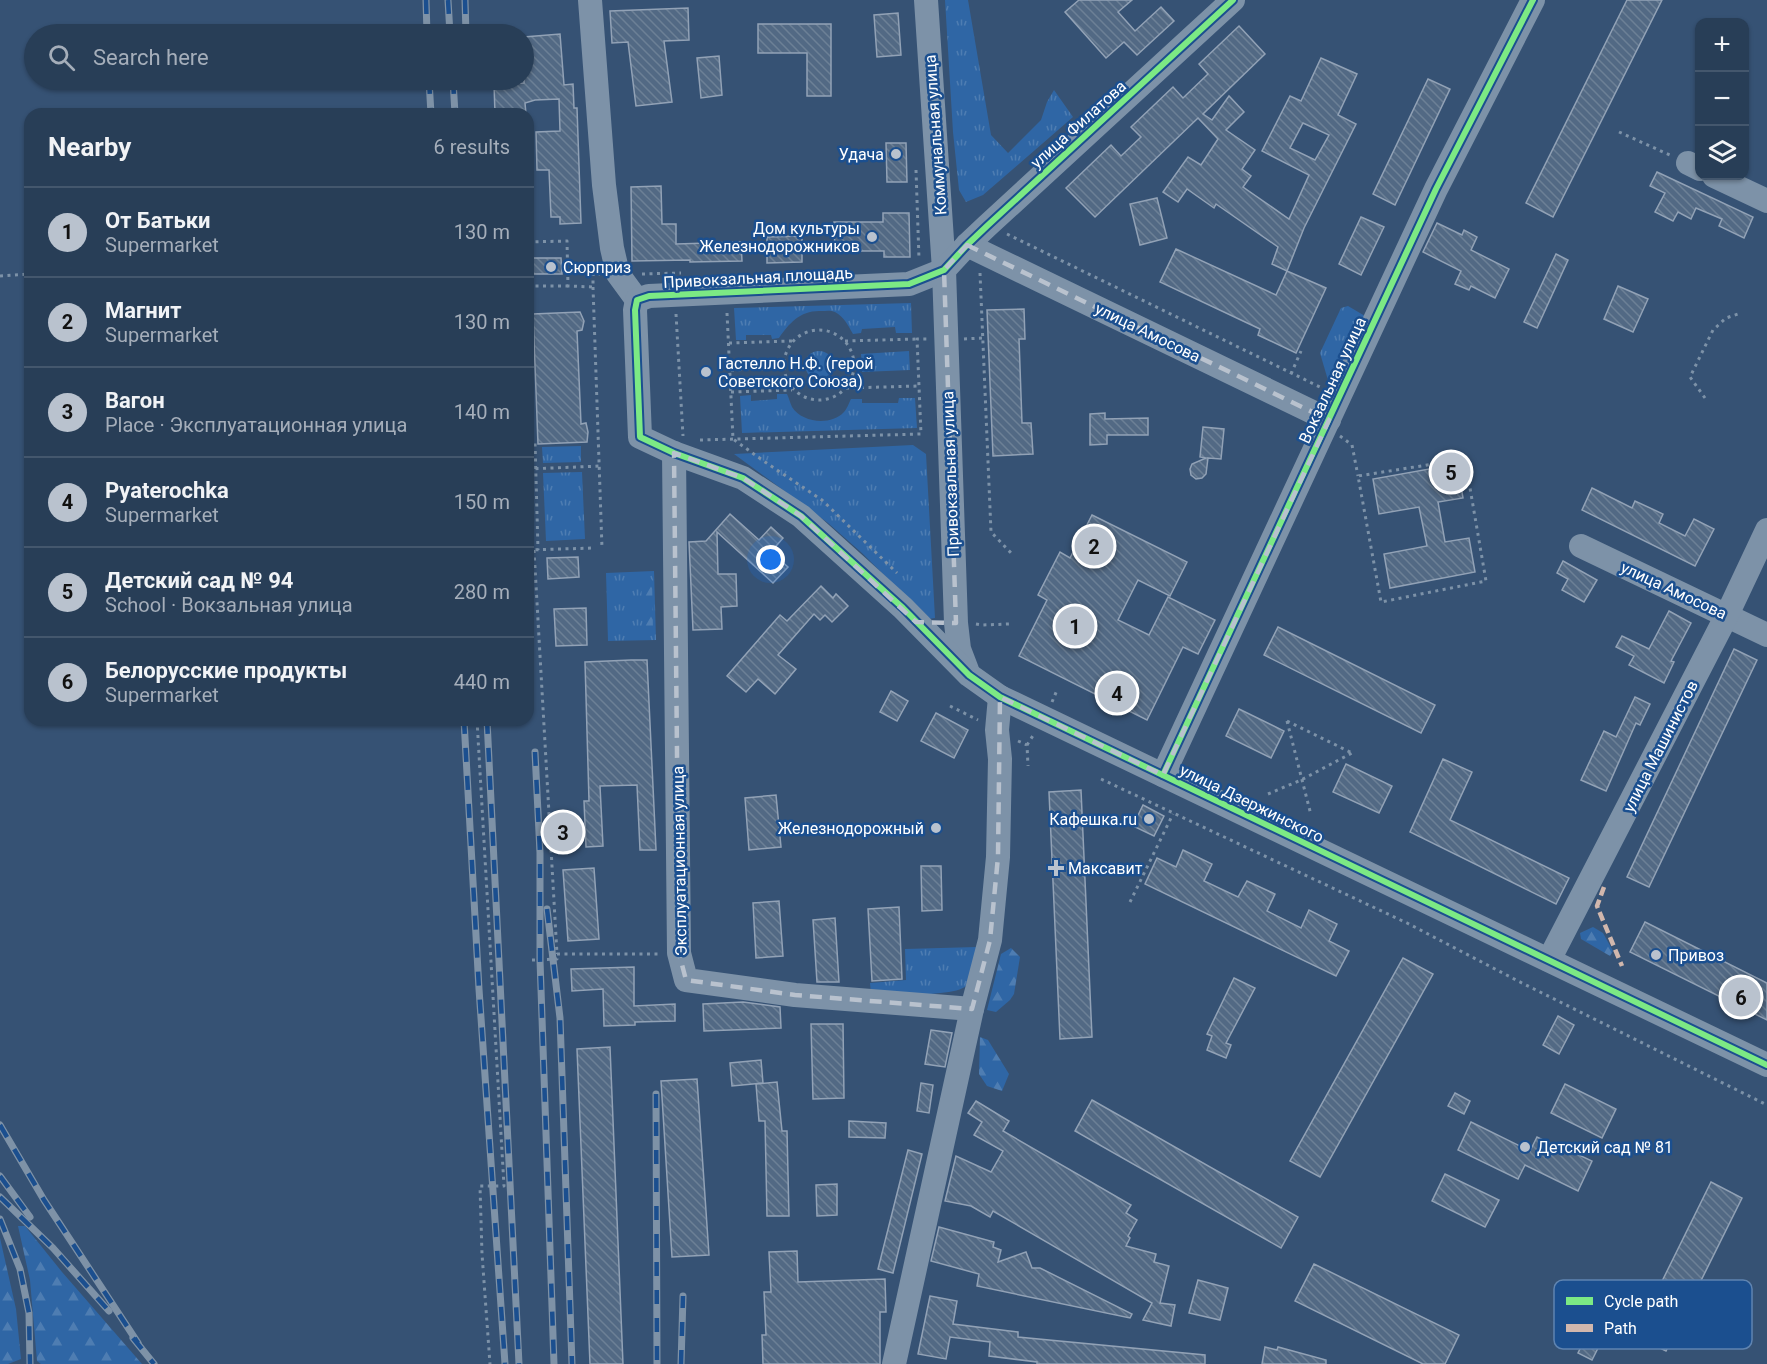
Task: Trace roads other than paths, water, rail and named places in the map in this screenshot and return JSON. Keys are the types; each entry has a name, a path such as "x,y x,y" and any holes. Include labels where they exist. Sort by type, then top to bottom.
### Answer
{"street":[{"path":"590,0 604,185 618,274 638,300"},
{"name":"Коммунальная улица","path":"926,0 944,270"},
{"name":"улица Филатова","path":"944,270 976,249 1233,0"},
{"name":"Вокзальная улица","path":"1163,775 1436,189 1533,0"},
{"path":"1722,180 1767,201"},
{"name":"улица Амосова","path":"976,249 1327,424"},
{"name":"Привокзальная площадь","path":"638,300 649,296 909,284 944,270"},
{"name":"Привокзальная улица","path":"944,270 956,620 959,649 969,675"},
{"name":"улица Дзержинского","path":"638,300 635,310 640,437 684,445 743,478 801,516 903,608 969,675 1000,697 1767,1065"},
{"name":"Эксплуатационная улица","path":"684,445 679,953 686,980 795,995 972,1009"},
{"name":"улица Машинистов","path":"1549,960 1727,615 1767,530"},
{"name":"улица Амосова","path":"1581,546 1767,635"},
{"path":"916,622 938,627 956,620"},
{"path":"894,1364 972,1009 990,940 998,857 1000,759 997,730 1000,697"}],"railway":[{"path":"426,0 427,24"},
{"path":"448,0 449,24"},
{"path":"465,0 466,24"},
{"path":"430,90 431,108"},
{"path":"454,90 455,108"},
{"path":"464,726 479,989 505,1364"},
{"path":"487,726 519,1364"},
{"path":"535,752 540,853 540,960 554,1364"},
{"path":"547,909 560,1018 572,1364"},
{"path":"656,1094 657,1364"},
{"path":"0,1125 44,1200 138,1343"},
{"path":"0,1176 30,1217"},
{"path":"0,1197 53,1248 109,1311"},
{"path":"0,1219 20,1269 29,1313 30,1364"},
{"path":"681,1364 683,1296"},
{"path":"133,1338 154,1364"}],"place":[{"name":"Удача","path":"896,154"},
{"name":"Дом культуры Железнодорожников","path":"872,237"},
{"name":"Сюрприз","path":"551,267"},
{"name":"Гастелло Н.Ф. (герой Советского Союза)","path":"706,372"},
{"name":"Детский сад № 94","path":"1451,472"},
{"name":"Магнит","path":"1094,546"},
{"name":"От Батьки","path":"1075,626"},
{"name":"Pyaterochka","path":"1117,693"},
{"name":"Кафешка.ru","path":"1149,819"},
{"name":"Железнодорожный","path":"936,828"},
{"name":"Вагон","path":"563,832"},
{"name":"Максавит","path":"1056,868"},
{"name":"Привоз","path":"1656,955"},
{"name":"Белорусские продукты","path":"1741,997"},
{"name":"Детский сад № 81","path":"1525,1147"}]}
